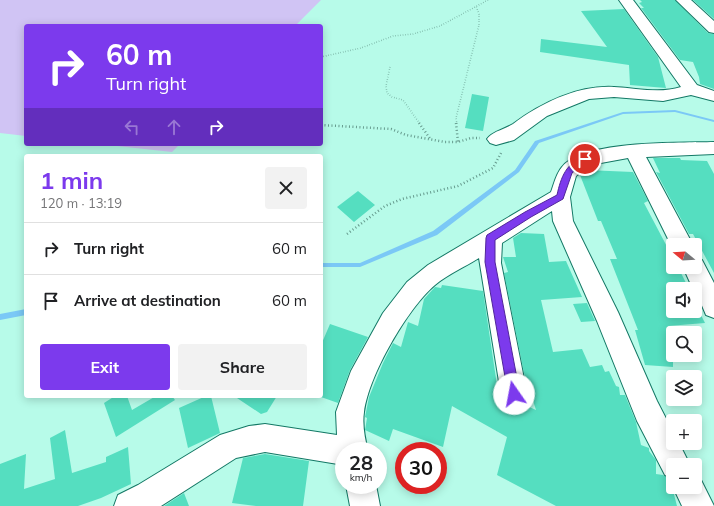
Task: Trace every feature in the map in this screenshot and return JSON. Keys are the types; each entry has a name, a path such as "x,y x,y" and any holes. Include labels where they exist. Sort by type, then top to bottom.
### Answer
{"street":[{"path":"626,0 691,89 714,96"},
{"path":"684,0 714,30"},
{"path":"502,137 550,108 589,94 607,91 659,98 678,95 691,89"},
{"path":"671,458 647,411 609,320 563,221 560,197 565,178 569,171 585,159 634,151 714,148"},
{"path":"634,151 678,238"},
{"path":"352,442 350,429 350,411 363,372 384,333 410,295 426,279 528,214 560,197"},
{"path":"491,238 490,262 514,394"},
{"path":"698,274 714,306"},
{"path":"129,506 149,496 230,446 249,440 265,438 335,449"},
{"path":"363,494 365,506"},
{"path":"692,494 699,506"}],"path":[{"path":"323,57 361,48 393,36 413,34 440,26 488,0"},
{"path":"458,142 456,118 479,25 476,6"},
{"path":"390,67 386,86 387,93 392,97 403,100 432,140"},
{"path":"323,125 348,128 391,128 406,135 432,140 458,142 471,138 502,137 493,168 458,186 402,199 385,206 347,234"}],"shaded area":[{"path":"0,0 321,0 297,24 24,24 24,136 0,133"},
{"path":"117,146 178,146 172,152"}],"building":[{"path":"640,0 675,0 708,33 714,34 714,89 700,84 693,62 680,60 641,8 644,8 639,3 642,2"},
{"path":"693,0 714,0 714,19"},
{"path":"624,9 658,57 666,88 630,85 629,65 540,52 541,39 607,47 581,11"},
{"path":"472,94 489,97 483,131 465,128"},
{"path":"653,158 680,158 681,160 707,161 714,174 714,273 702,251 702,238 695,238 693,234 689,234 656,172 660,173"},
{"path":"586,170 633,172 648,201 644,203 666,245 666,274 682,274 686,282 666,282 666,318 702,317 705,323 666,326 666,362 673,362 673,367 645,365 635,330 638,330 610,259 617,259 601,221 598,221 580,175"},
{"path":"358,191 375,205 354,222 337,207"},
{"path":"521,233 544,234 549,262 566,261 582,297 541,300 553,352 582,349 590,367 602,365 605,372 609,371 616,386 619,387 620,395 625,395 636,422 641,445 649,448 649,451 656,460 656,474 666,477 666,494 674,494 677,506 556,506 497,475 507,437 452,406 444,442 429,442 393,429 389,441 365,430 367,418 365,417 369,397 393,343 401,347 408,322 418,326 424,299 435,287 441,288 442,285 483,291 498,392 503,404 514,408 525,405 536,410 524,373 504,273 508,272 503,257 516,257 513,238"},
{"path":"587,303 595,321 581,322 573,304"},
{"path":"330,324 368,337 350,370 338,403 323,398 323,340"},
{"path":"112,398 128,398 132,410 153,398 174,398 175,400 116,437 104,403"},
{"path":"202,398 211,398 220,433 188,448 179,408"},
{"path":"237,398 276,398 267,412 261,414"},
{"path":"65,430 72,473 106,462 106,457 128,447 131,484 101,498 78,506 0,506 0,464 26,454 24,489 55,479 50,438"},
{"path":"265,454 309,461 303,506 256,506 232,503 243,458"},
{"path":"184,493 189,506 164,506"}],"waterway":[{"path":"323,265 360,265 435,233 517,171 537,142 623,113 675,111 714,121"},
{"path":"0,317 24,312"}],"route":[{"path":"514,394 505,353 490,262 491,238 528,214 560,197 565,178 569,171 585,159"}]}
